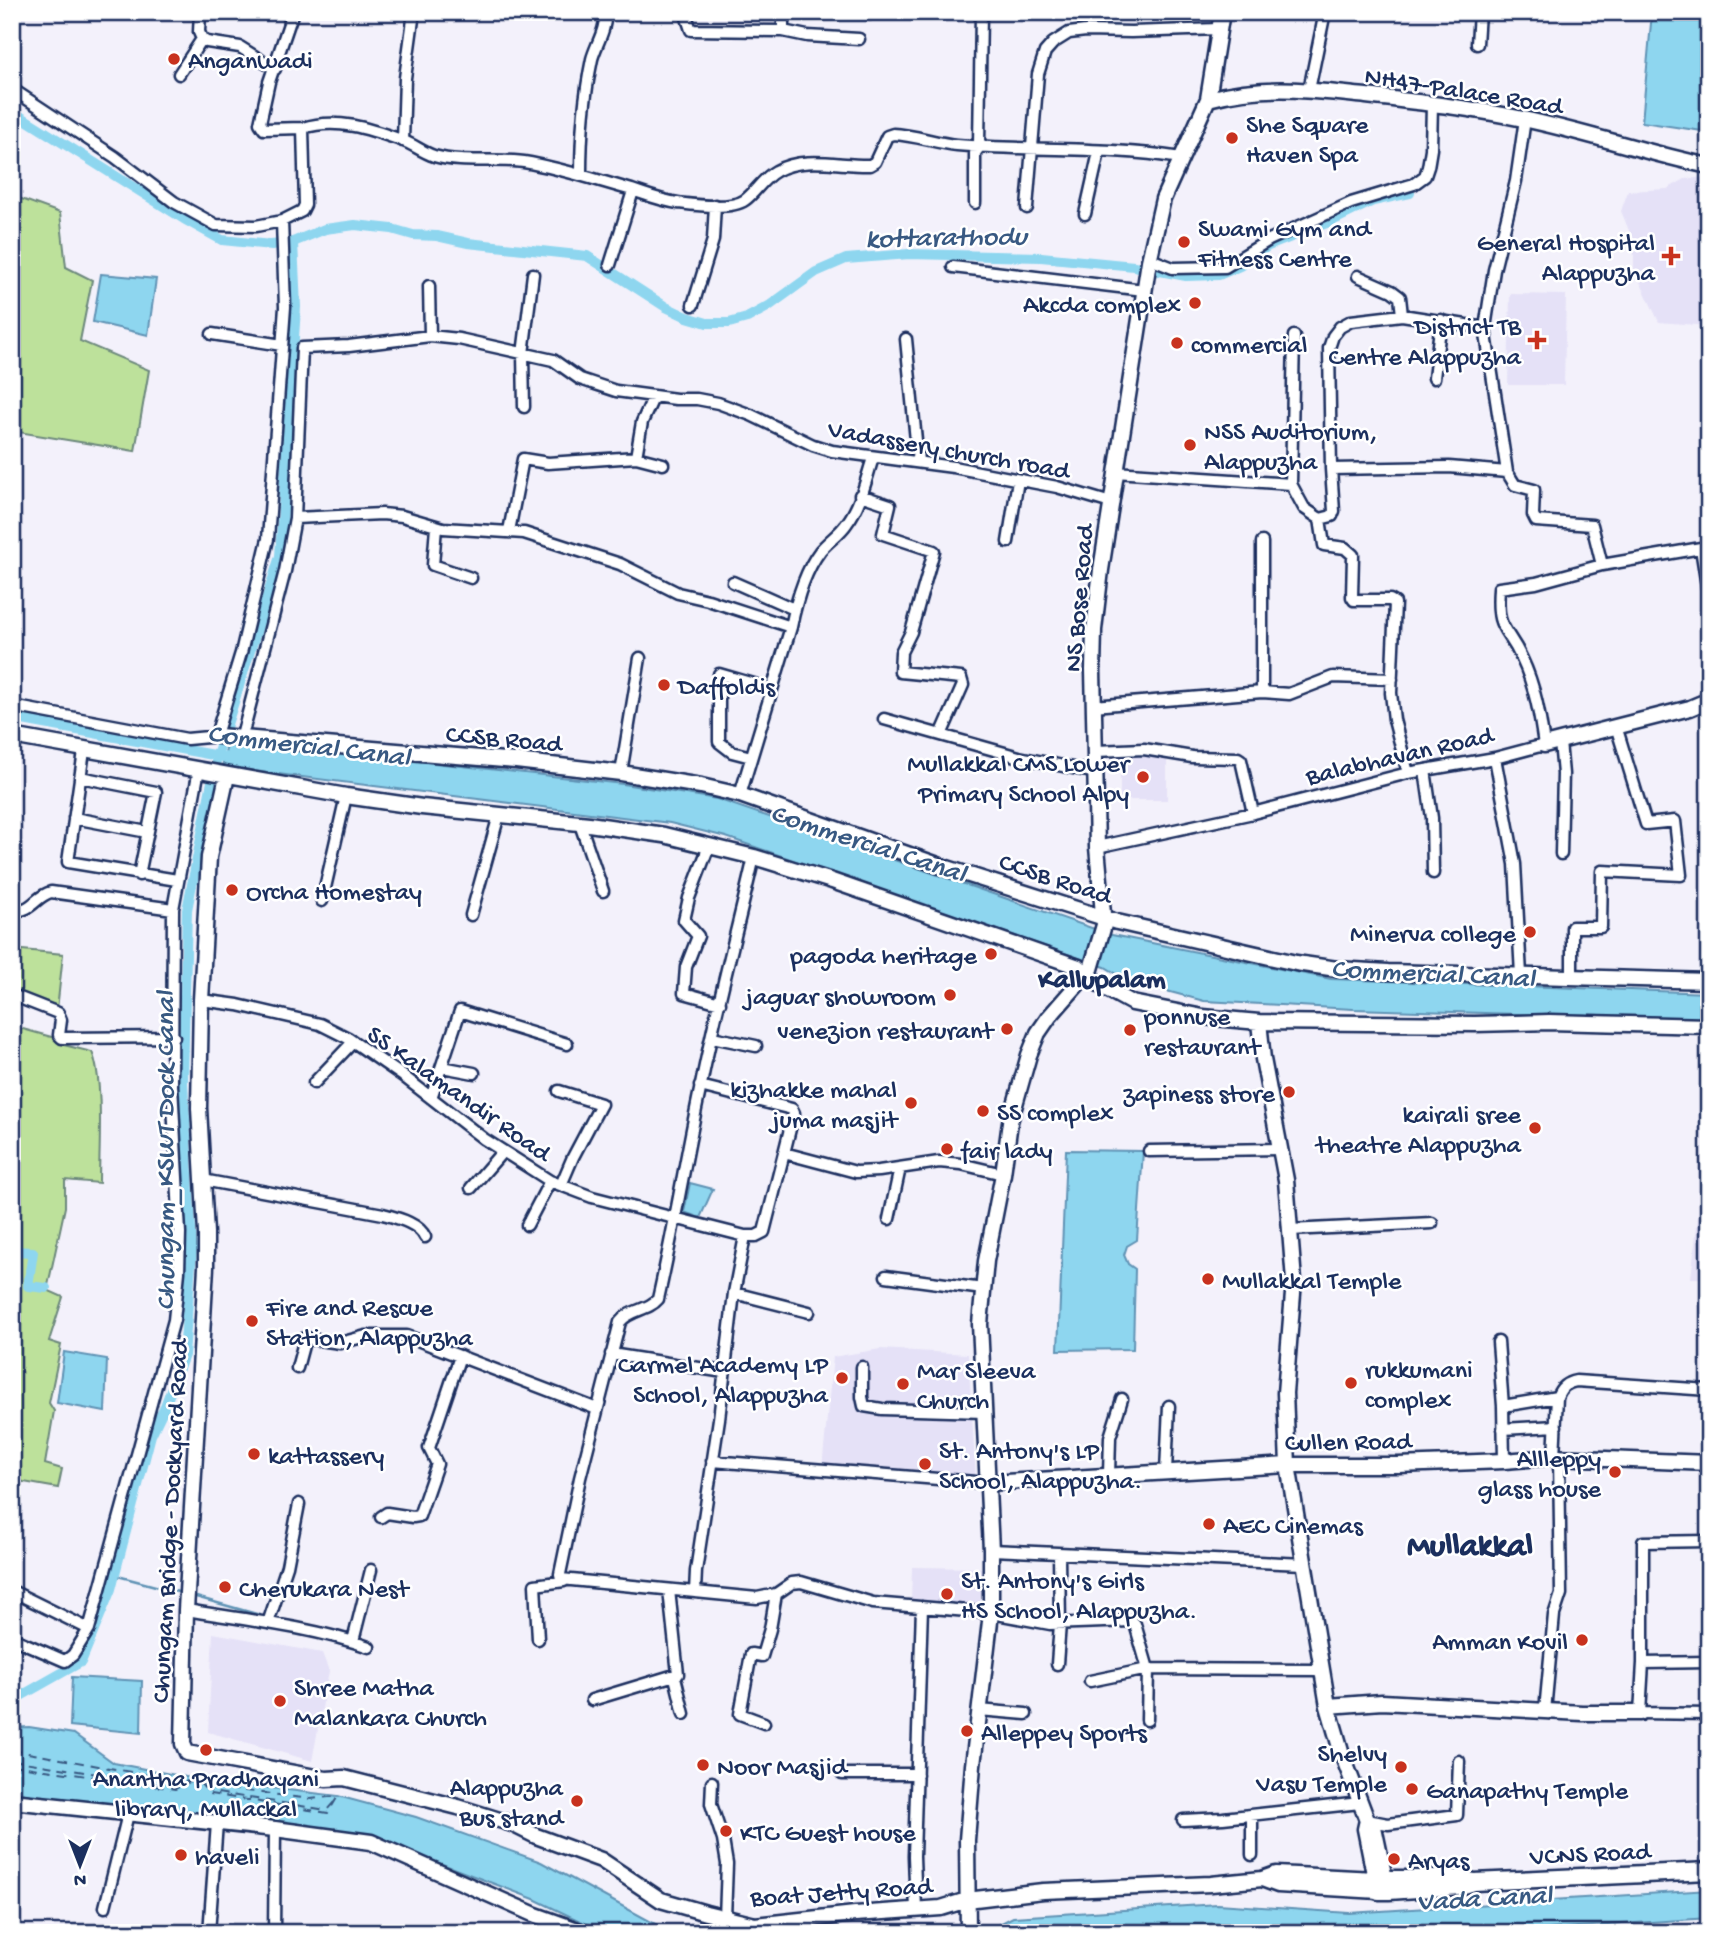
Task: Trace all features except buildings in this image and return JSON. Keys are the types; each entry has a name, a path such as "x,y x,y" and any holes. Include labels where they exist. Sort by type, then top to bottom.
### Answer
{"main road":[{"name":"NS Bose Road","path":"1104,922 1097,847 1094,630 1115,472 1149,260 1163,199 1208,99 1222,12"},
{"name":"NH47-Palace Road","path":"1208,99 1241,90 1273,88 1432,104 1525,119 1636,150 1709,166"},
{"name":"Balabhavan Road","path":"1544,745 1690,708 1709,700"},
{"path":"12,736 346,796 643,832 709,846 754,857 919,910 1079,967 1089,971 1103,987 1132,1003 1203,1017 1259,1022 1709,1026"},
{"name":"CCSB Road","path":"228,736 621,773 701,786 740,795 1104,922 1297,963 1337,969 1709,981"},
{"name":"Chungam Bridge - Dockyard Road","path":"200,1755 187,1753 183,1744 186,1610 206,1267 199,1108 201,1000 212,772"},
{"path":"968,1933 967,1840 991,1613 991,1550 980,1324 986,1261 1010,1122 1029,1055 1049,1017 1089,971 1104,922"},
{"path":"1259,1022 1263,1059 1281,1149 1294,1281 1285,1393 1288,1465 1328,1706 1342,1754 1367,1820 1365,1829 1382,1885"},
{"name":"Cullen Road","path":"988,1483 1288,1465 1398,1465 1557,1457 1709,1463"},
{"path":"1328,1706 1382,1702 1640,1713"},
{"name":"Boat Jetty Road","path":"200,1755 326,1779 344,1778 458,1807 512,1824 536,1836 601,1860 662,1900 755,1924 941,1908 967,1900 1043,1891 1211,1884 1262,1879 1278,1885 1382,1885"},
{"path":"12,1801 371,1842 533,1914 586,1933"},
{"name":"VCNS Road","path":"1382,1885 1460,1886 1474,1882 1709,1871"}],"street":[{"path":"200,12 199,32 202,39 240,47 275,69"},
{"path":"293,12 269,82 260,124 264,129 303,128 315,124 338,123 403,141 423,152 450,159 524,163 581,174 673,202 715,205 741,202 776,171 794,165 812,162 870,165 875,162 887,136 893,134 956,145 1099,152 1140,151 1181,158"},
{"path":"403,141 405,78 414,12"},
{"path":"581,174 584,106 593,58 606,12"},
{"path":"685,12 691,30 783,31 807,36 859,39"},
{"path":"783,12 783,31"},
{"path":"975,203 975,153 980,145 981,12"},
{"path":"1309,90 1325,12"},
{"path":"1477,44 1479,12"},
{"path":"1027,208 1038,74 1045,52 1053,43 1069,33 1086,31 1220,29"},
{"path":"179,74 202,39"},
{"path":"12,89 115,157 174,202 216,225 282,223 302,211 305,205 303,128"},
{"path":"1149,260 1173,268 1225,267 1269,240 1352,203 1414,184 1425,176 1428,167 1432,104"},
{"path":"1525,119 1516,181 1494,270 1485,328 1507,472 1515,485 1534,490 1533,515 1536,521 1592,525 1602,565"},
{"path":"1085,214 1099,152"},
{"path":"610,265 634,191"},
{"path":"693,305 713,240 715,205"},
{"path":"228,736 241,653 268,539 285,307 282,223"},
{"path":"953,267 1145,284"},
{"path":"524,407 523,355 533,274"},
{"path":"1358,276 1392,291 1400,298 1402,315"},
{"path":"429,286 430,336"},
{"path":"1320,519 1332,516 1334,511 1329,348 1340,327 1351,321 1402,315 1485,328"},
{"path":"1434,377 1441,320"},
{"path":"212,334 282,345"},
{"name":"Vadassery church road","path":"295,518 302,348 361,345 430,336 552,360 580,379 604,387 718,403 832,451 873,458 918,461 1057,487 1111,503"},
{"path":"1294,336 1291,484 1304,508 1320,519 1324,545 1345,548 1353,555 1354,600 1390,600 1395,603 1392,679 1394,720 1408,774"},
{"path":"906,339 918,461"},
{"path":"636,457 642,422 654,396"},
{"path":"509,531 523,459 548,463 636,457 663,464"},
{"path":"740,795 791,627 794,609 820,551 846,525 873,458"},
{"path":"1331,469 1449,467 1507,472"},
{"path":"1115,472 1291,484"},
{"path":"1007,542 1018,480"},
{"path":"860,495 890,505 883,534 934,551 911,632 901,652 900,672 961,678 963,685 941,735"},
{"path":"228,736 276,609 295,518 402,516 436,527 509,531 550,540 620,564 678,593 791,627"},
{"path":"436,527 433,565 471,578"},
{"path":"1262,542 1262,692"},
{"path":"1544,745 1534,690 1522,658 1499,619 1499,588 1536,583 1602,565 1701,548 1709,599"},
{"path":"733,582 794,609"},
{"path":"621,773 640,658"},
{"path":"751,757 732,752 719,743 719,674 771,689"},
{"path":"1093,706 1262,692 1289,694 1333,677 1392,679"},
{"path":"12,706 187,739 228,736"},
{"path":"884,719 1019,757 1097,773"},
{"path":"1572,976 1572,927 1601,927 1601,871 1681,874 1675,821 1646,824 1616,726"},
{"path":"1560,742 1563,774 1561,854"},
{"name":"Balabhavan Road","path":"1097,847 1544,745"},
{"path":"1096,751 1144,749 1192,757 1238,758 1241,760 1253,813"},
{"path":"84,751 68,862 177,880"},
{"path":"1495,758 1515,864 1521,975"},
{"path":"1425,771 1432,818 1433,873"},
{"path":"12,1638 65,1661 73,1655 89,1629 174,1320 180,1233 173,1084 173,909 177,880 212,772"},
{"path":"80,777 156,792 139,875"},
{"path":"322,901 346,796"},
{"path":"471,915 499,815"},
{"path":"74,818 148,831"},
{"path":"580,824 603,891"},
{"path":"709,846 689,898 684,920 698,936 687,967 684,993 720,1003"},
{"path":"564,1581 560,1574 579,1478 623,1318 659,1299 677,1219 700,1086 754,857"},
{"path":"12,911 29,909 43,895 51,892 173,909"},
{"path":"12,995 58,1013 61,1020 59,1035 62,1038 174,1037"},
{"name":"SS Kalamandir Road","path":"201,1000 320,1024 353,1042 503,1151 550,1181 592,1197 745,1236"},
{"path":"431,1098 460,1011 567,1044"},
{"path":"712,1037 756,1046"},
{"path":"314,1083 353,1042"},
{"path":"442,1067 474,1073"},
{"path":"695,1592 734,1293 745,1236 756,1236 764,1232 794,1113 792,1109 700,1086"},
{"path":"559,1091 601,1104 561,1185"},
{"path":"1149,1152 1281,1149"},
{"path":"471,1188 503,1151"},
{"path":"784,1153 856,1172 939,1162 1003,1174"},
{"path":"890,1219 900,1168"},
{"path":"203,1180 390,1216 422,1230 425,1237"},
{"path":"527,1225 550,1181"},
{"path":"1290,1230 1432,1223"},
{"path":"886,1276 983,1289"},
{"path":"734,1293 809,1312"},
{"path":"297,1368 305,1338 340,1343 366,1336 407,1336 597,1409"},
{"path":"1498,1342 1504,1461"},
{"path":"611,1354 724,1372"},
{"path":"381,1517 387,1513 419,1516 437,1464 429,1448 460,1356"},
{"path":"862,1367 864,1406 984,1412"},
{"path":"1545,1711 1554,1615 1561,1594 1556,1426 1557,1397 1560,1389 1567,1383 1576,1381 1709,1390"},
{"path":"1503,1406 1557,1397"},
{"path":"1109,1475 1110,1437 1122,1399"},
{"path":"1166,1471 1169,1406"},
{"path":"1503,1429 1556,1426"},
{"path":"712,1461 988,1483"},
{"path":"268,1623 287,1566 299,1504"},
{"path":"1709,1541 1643,1542 1643,1663 1640,1713 1709,1714"},
{"path":"991,1550 1304,1564"},
{"path":"1057,1664 1060,1624 1059,1555"},
{"path":"353,1641 371,1570"},
{"path":"538,1639 535,1585 564,1581 757,1598 776,1594 792,1583 801,1582 873,1603 991,1613 1050,1625 1132,1621 1148,1669 1147,1720"},
{"path":"669,1590 678,1671 675,1677 684,1714"},
{"path":"12,1591 89,1629"},
{"path":"764,1723 740,1714 751,1654 762,1656 776,1594"},
{"path":"916,1910 914,1856 922,1607"},
{"path":"186,1610 268,1623 353,1641 369,1647"},
{"path":"1643,1663 1709,1662"},
{"path":"1090,1681 1148,1669 1321,1670"},
{"path":"592,1700 675,1677"},
{"path":"979,1710 1026,1714"},
{"path":"1367,1820 1388,1824 1457,1815 1459,1761"},
{"path":"842,1774 917,1774"},
{"path":"712,1782 711,1804 723,1840 727,1864 725,1918"},
{"path":"1183,1820 1360,1803"},
{"path":"105,1907 128,1814"},
{"path":"1252,1815 1252,1855"},
{"path":"209,1933 217,1823"},
{"path":"274,1933 275,1829"}],"shaded area":[{"name":"General Hospital Alappuzha","path":"1709,177 1709,326 1659,322 1634,269 1634,243 1621,211 1628,191 1667,189 1685,179"},
{"name":"District TB Centre Alappuzha","path":"1510,294 1566,295 1564,385 1508,385"},
{"name":"Mullakkal CMS Lower Primary School Alpy","path":"1120,754 1167,754 1167,800 1120,800"},
{"path":"1698,1217 1709,1218 1709,1278 1691,1278"},
{"path":"880,1349 968,1354 976,1479 822,1468 833,1357"},
{"path":"912,1567 982,1568 981,1604 911,1603"},
{"path":"213,1633 322,1653 329,1671 312,1761 208,1732"}],"green space":[{"path":"12,178 16,197 60,213 66,267 92,280 80,341 149,370 135,451 12,431"},
{"path":"12,949 63,954 57,1010 12,992"},
{"path":"12,1026 92,1052 98,1080 99,1183 65,1180 65,1207 47,1290 63,1297 49,1341 61,1345 49,1403 54,1411 45,1464 62,1469 58,1488 12,1480"}],"water":[{"path":"1652,12 1709,12 1709,132 1642,122"},
{"path":"101,274 156,279 148,335 93,322"},
{"path":"228,740 623,784 717,799 1112,935 1331,979 1709,993 1709,1020 1353,1009 1204,1001 1129,981 1105,967 726,837 670,823 222,767"},
{"path":"1066,1150 1143,1151 1137,1240 1127,1246 1124,1255 1128,1264 1135,1269 1133,1349 1058,1350"},
{"path":"690,1183 713,1189 700,1218 684,1212"},
{"path":"64,1352 107,1359 105,1412 57,1403"},
{"path":"72,1677 142,1681 141,1733 70,1726"},
{"path":"29,1727 74,1734 114,1763 196,1779 338,1796 416,1817 541,1862 657,1925 680,1933 605,1933 534,1899 371,1837 12,1793 12,1728"},
{"path":"1709,1890 1709,1918 1490,1933 982,1933 1013,1917 1218,1904 1349,1913"}],"waterway":[{"name":"Chungam_KSWT Dock Canal","path":"12,111 222,240 272,245 293,242 296,307 280,556 217,756 187,910 183,1083 192,1249 184,1355 151,1435 111,1589 81,1662 12,1701"},
{"name":"kottarathodu","path":"293,242 325,229 355,225 468,243 587,256 666,307 687,317 707,323 729,323 747,318 769,306 816,272 846,259 909,254 1041,257 1134,266 1186,276 1219,275 1240,266 1268,246 1334,220 1373,201 1410,193"},
{"name":"Commercial Canal","path":"12,718 224,757"},
{"path":"12,1251 33,1252 28,1286 46,1288"},
{"path":"114,1575 178,1592"},
{"path":"196,1597 260,1615"}],"ferry route":[{"path":"12,1750 185,1782 190,1780"},
{"path":"12,1760 175,1787 184,1783"},
{"path":"12,1765 175,1789 196,1779 210,1794 328,1813 338,1796"},
{"path":"199,1780 206,1786 311,1799 337,1796"},
{"path":"204,1786 211,1792 327,1810 334,1802"}],"place":[{"name":"Anganwadi","path":"174,59"},
{"name":"She Square Haven Spa","path":"1232,138"},
{"name":"Swami Gym and Fitness Centre","path":"1184,242"},
{"name":"General Hospital Alappuzha","path":"1671,256"},
{"name":"Akcda complex","path":"1195,303"},
{"name":"District TB Centre Alappuzha","path":"1537,340"},
{"name":"commercial","path":"1177,343"},
{"name":"NSS Auditorium, Alappuzha","path":"1190,445"},
{"name":"Daffoldis","path":"664,685"},
{"name":"Mullakkal CMS Lower Primary School Alpy","path":"1143,777"},
{"name":"Orcha Homestay","path":"232,890"},
{"name":"Minerva college","path":"1530,932"},
{"name":"pagoda heritage","path":"991,954"},
{"name":"jaguar showroom","path":"950,995"},
{"name":"venezion restaurant","path":"1007,1029"},
{"name":"ponnuse restaurant","path":"1130,1030"},
{"name":"zapiness store","path":"1289,1092"},
{"name":"kizhakke mahal juma masjit","path":"911,1103"},
{"name":"SS complex","path":"983,1111"},
{"name":"kairali sree theatre Alappuzha","path":"1535,1128"},
{"name":"fair lady","path":"947,1149"},
{"name":"Mullakkal Temple","path":"1208,1279"},
{"name":"Fire and Rescue Station, Alappuzha","path":"252,1321"},
{"name":"Carmel Academy LP School, Alappuzha","path":"842,1378"},
{"name":"rukkumani complex","path":"1351,1383"},
{"name":"Mar Sleeva Church","path":"903,1384"},
{"name":"kattassery","path":"254,1454"},
{"name":"St. Antony's LP School, Alappuzha.","path":"925,1464"},
{"name":"Allleppy glass house","path":"1615,1472"},
{"name":"AEC Cinemas","path":"1209,1524"},
{"name":"Cherukara Nest","path":"225,1587"},
{"name":"St. Antony's Girls HS School, Alappuzha.","path":"947,1594"},
{"name":"Amman Kovil","path":"1582,1640"},
{"name":"Shree Matha Malankara Church","path":"280,1701"},
{"name":"Alleppey Sports","path":"967,1731"},
{"name":"Anantha Pradhayani library, Mullackal","path":"206,1750"},
{"name":"Noor Masjid","path":"703,1765"},
{"name":"Shelvy Vasu Temple","path":"1401,1767"},
{"name":"Ganapathy Temple","path":"1412,1789"},
{"name":"Alappuzha Bus stand","path":"577,1801"},
{"name":"KTC Guest house","path":"726,1831"},
{"name":"haveli","path":"181,1855"},
{"name":"Aryas","path":"1394,1859"}],"district":[{"name":"Kallupalam","path":"1102,977"},
{"name":"Mullakkal","path":"1470,1542"}],"water label":[{"name":"Vada Canal","path":"1484,1896"}]}
